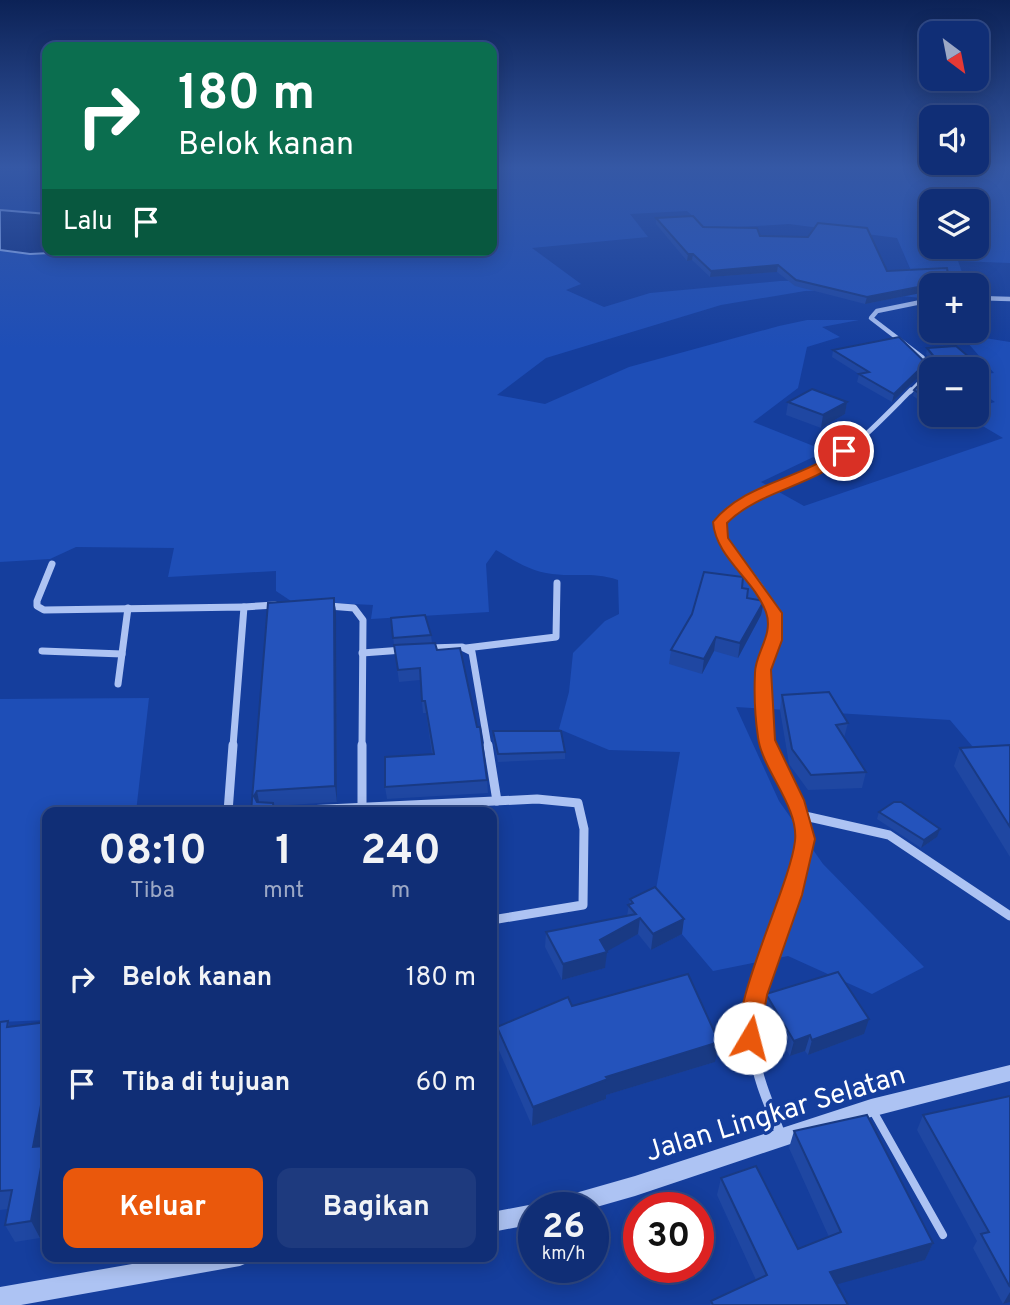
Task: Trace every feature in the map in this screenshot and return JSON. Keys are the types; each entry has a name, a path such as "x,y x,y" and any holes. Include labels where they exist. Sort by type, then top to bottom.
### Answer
{"street":[{"path":"989,298 1010,299"},
{"path":"782,1136 757,1071 750,1038 756,995 791,895 805,839 796,814 795,800 767,740 762,670 775,640 774,613 748,571 721,539 720,522 735,508 757,494 828,465 876,425 905,393 929,373 930,367 922,357 871,318 877,311 919,302"},
{"path":"52,564 37,601 39,608 244,607 290,604"},
{"path":"362,653 465,648 556,637 557,583"},
{"path":"316,605 346,607 359,612 363,620 362,805"},
{"path":"228,807 244,607"},
{"path":"118,684 128,608"},
{"path":"465,648 472,652 475,665 498,801"},
{"path":"42,651 122,653"},
{"path":"334,807 537,799 579,804 584,829 583,905 574,909 497,919"},
{"path":"796,814 889,835 1010,916"},
{"name":"Jalan Lingkar Selatan","path":"609,1193 871,1108 1010,1073"},
{"path":"497,1218 518,1216"},
{"path":"0,1298 206,1262"}],"lane":[{"path":"871,1108 943,1235"}],"shaded area":[{"path":"0,227 42,227 42,253 0,250"},
{"path":"497,227 640,227 648,237 532,248 581,284 566,290 604,307 650,293 780,281 838,280 919,291 919,298 842,290 805,291 721,305 546,358 497,395 545,404 629,367 779,326 807,320 859,320 822,327 840,337 807,347 798,388 753,422 826,451 761,482 804,506 1003,438 984,427 989,427 989,404 995,402 989,398 989,374 994,373 989,367 989,357 980,357 968,343 989,343 989,339 1010,342 1010,771 996,774 950,720 736,707 779,801 823,864 924,967 872,994 788,956 713,971 654,901 680,752 609,750 559,729 569,692 573,653 605,621 619,614 618,580 601,576 544,573 496,550 486,564 489,612 371,619 373,605 291,601 276,591 276,571 168,577 174,548 76,547 50,559 0,562 0,250 42,253 42,256 497,256"},
{"path":"705,227 741,227 707,229"},
{"path":"811,227 919,227 919,259 989,259 989,227 1010,227 1010,263 958,261 962,273 912,273 897,238"},
{"path":"149,698 137,807 42,807 42,1020 0,1022 0,699"}],"building":[{"path":"664,227 757,228 760,236 808,237 815,227 867,228 887,271 947,268 948,273 919,273 919,287 867,297 796,280 778,265 711,271 693,254 688,254"},
{"path":"899,337 920,357 919,370 894,394 859,374 869,372 833,350"},
{"path":"956,346 969,357 934,357 927,348"},
{"path":"812,389 847,402 823,415 788,402"},
{"path":"704,572 743,577 742,588 748,589 747,598 764,601 740,643 716,637 704,659 671,650 692,614"},
{"path":"334,598 335,786 257,791 254,796 257,802 273,803 273,807 251,807 268,603"},
{"path":"425,615 431,635 393,638 391,618"},
{"path":"435,643 437,650 460,648 477,727 480,727 487,780 385,787 385,757 434,754 425,701 422,701 420,668 398,670 394,645"},
{"path":"829,692 848,723 836,725 866,772 811,775 792,749 782,695"},
{"path":"493,731 561,731 565,752 498,754"},
{"path":"1010,745 1010,827 960,748"},
{"path":"894,802 901,802 940,829 924,840 879,812"},
{"path":"655,887 684,919 653,934 640,918 600,940 607,952 563,964 546,932 636,914 628,905 633,903 630,899"},
{"path":"838,972 869,1019 812,1040 810,1035 794,1041 766,994"},
{"path":"688,974 719,1042 606,1077 608,1079 533,1107 497,1027 568,997 572,1006"},
{"path":"8,1021 7,1027 42,1023 42,1100 33,1147 42,1146 42,1162 31,1221 5,1225 12,1190 0,1191 0,1022"},
{"path":"1010,1096 1010,1287 981,1234 989,1232 923,1115"},
{"path":"867,1115 933,1243 830,1272 848,1305 713,1305 711,1301 767,1275 721,1178 756,1166 798,1249 841,1232 794,1131"}],"route":[{"path":"750,1038 756,995 791,895 805,839 796,814 795,800 767,740 762,670 775,640 774,613 748,571 721,539 720,522 735,508 757,494 828,465 844,451"}]}
